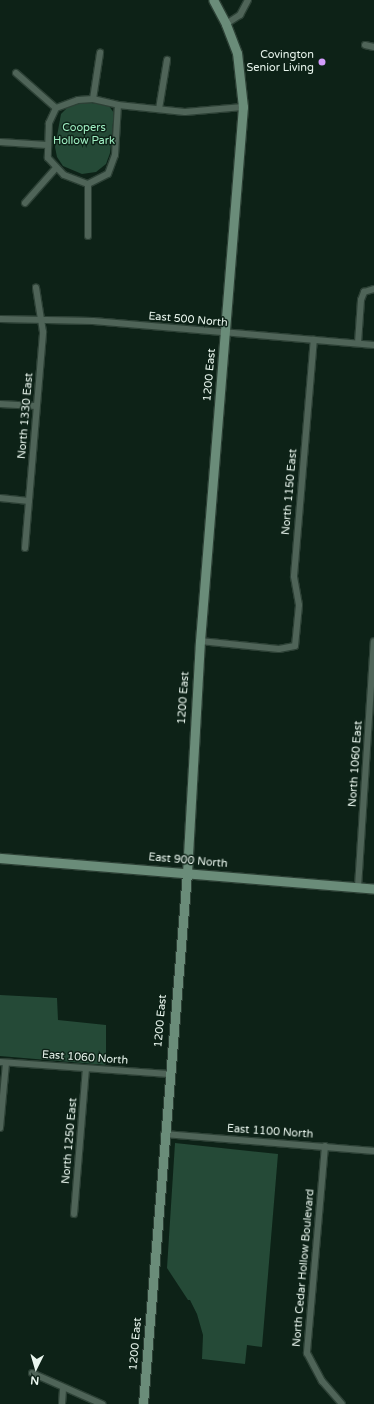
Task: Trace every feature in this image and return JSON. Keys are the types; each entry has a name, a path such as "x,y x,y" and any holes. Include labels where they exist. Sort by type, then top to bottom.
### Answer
{"main road":[{"name":"1200 East","path":"143,1404 164,1134 187,873 200,640 243,107 241,74 226,24 213,0"},
{"name":"East 900 North","path":"0,858 374,889"}],"street":[{"path":"226,24 240,15 248,0"},
{"path":"365,45 374,47"},
{"path":"93,99 100,53"},
{"path":"159,109 166,60"},
{"path":"16,73 56,108"},
{"path":"118,105 115,155 108,174 88,184 64,175 48,158 47,145 49,123 56,108 78,100 93,99 118,105 185,112 243,107"},
{"path":"0,142 47,145"},
{"path":"25,203 56,168"},
{"path":"88,184 88,236"},
{"name":"North 1330 East","path":"25,548 43,321 38,312 36,288"},
{"path":"358,343 361,300 372,288"},
{"name":"East 500 North","path":"0,319 93,321 374,345"},
{"name":"North 1150 East","path":"200,640 279,649 295,646 299,605 294,576 314,340"},
{"path":"0,404 36,406"},
{"path":"0,498 29,501"},
{"name":"North 1060 East","path":"358,887 374,642"},
{"path":"0,1128 3,1062"},
{"name":"East 1060 North","path":"3,1062 169,1074"},
{"name":"North 1250 East","path":"74,1214 86,1069"},
{"name":"East 1100 North","path":"164,1134 374,1150"},
{"name":"North Cedar Hollow Boulevard","path":"325,1146 307,1353 322,1381 342,1404"},
{"path":"32,1372 63,1388 102,1404"},
{"path":"62,1404 63,1388"}],"green space":[{"name":"Coopers Hollow Park","path":"86,102 109,106 114,113 110,153 106,164 96,172 82,174 63,166 57,157 55,147 61,114 69,106"},
{"path":"0,995 57,998 58,1020 106,1025 106,1065 0,1056"},
{"path":"175,1143 278,1154 262,1347 247,1345 245,1364 202,1359 203,1335 197,1314 190,1300 188,1300 167,1268"}],"place":[{"name":"Covington Senior Living","path":"322,62"}]}
